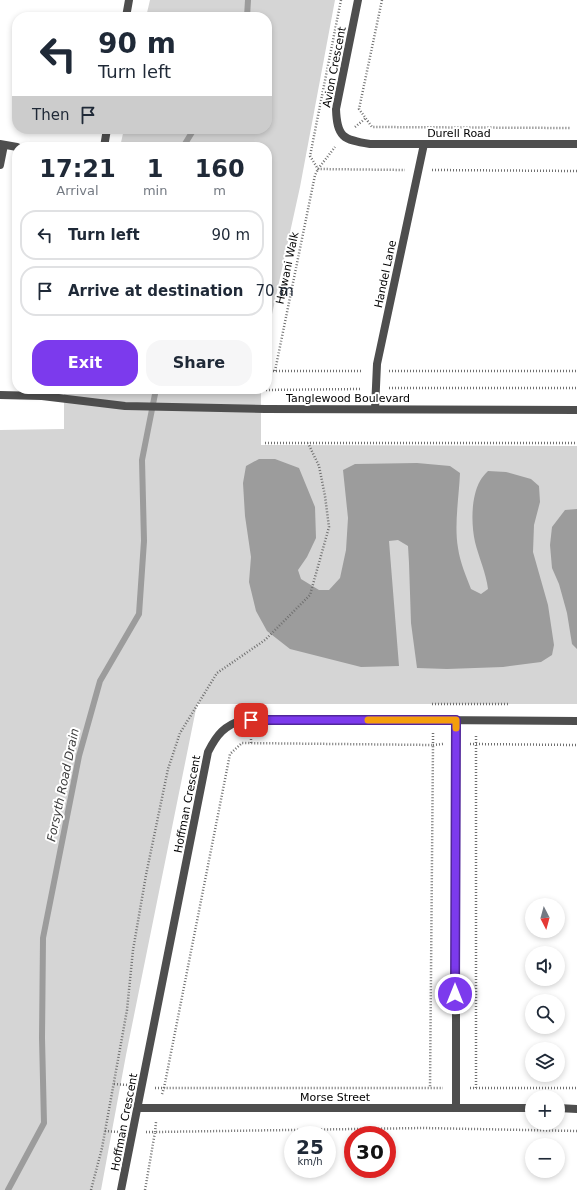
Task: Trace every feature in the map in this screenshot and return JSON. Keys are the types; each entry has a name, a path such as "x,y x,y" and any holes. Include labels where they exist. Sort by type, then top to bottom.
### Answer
{"street":[{"path":"127,12 129,0"},
{"name":"Avion Crescent","path":"343,136 336,124 336,109 358,0"},
{"name":"Durell Road","path":"343,136 353,142 370,144 577,144"},
{"path":"0,165 2,144 12,147"},
{"name":"Handel Lane","path":"375,409 377,364 424,144"},
{"name":"Tanglewood Boulevard","path":"0,396 42,396 125,406 265,409 577,410"},
{"name":"Hoffman Crescent","path":"121,1190 208,752 215,739 223,730 233,723 244,719 577,721"},
{"path":"456,720 456,1108"},
{"name":"Morse Street","path":"138,1108 525,1108"},
{"path":"565,1108 577,1108"}],"path":[{"path":"382,0 359,109 372,127 577,128"},
{"name":"Helwani Walk","path":"275,371 315,175 318,169"},
{"path":"275,371 577,371"},
{"path":"272,390 376,388 577,388"},
{"path":"265,443 577,443"},
{"path":"145,1190 155,1132 157,1108 164,1088 230,754 242,743 577,745"},
{"path":"476,744 476,1088"},
{"path":"430,1088 433,745"},
{"path":"164,1088 577,1088"},
{"path":"155,1132 423,1128 577,1132"}],"shaded area":[{"path":"150,0 335,0 300,187 272,314 272,142 121,142 123,134 272,134 272,12 147,12"},
{"path":"64,394 261,394 261,445 577,446 577,704 197,704 126,1055 101,1190 0,1190 0,430 64,429"},
{"path":"259,459 275,459 299,468 315,507 316,538 307,557 298,570 301,579 319,590 329,590 340,578 346,550 348,518 343,470 355,464 417,463 450,466 460,473 457,520 458,548 471,589 481,594 488,589 486,577 475,542 473,527 473,503 477,487 488,471 506,472 531,479 539,486 540,502 534,525 533,552 548,605 554,645 552,655 541,662 503,667 447,669 417,668 411,623 408,546 398,540 389,541 399,666 361,667 290,649 267,631 256,611 249,582 251,557 245,516 243,483 246,466"},
{"path":"577,509 577,649 572,644 567,613 559,584 552,568 550,545 552,527 565,510"}],"waterway":[{"name":"Forsyth Road Drain","path":"247,12 248,0"},
{"name":"Forsyth Road Drain","path":"186,142 191,134"},
{"name":"Forsyth Road Drain","path":"8,1190 44,1123 42,1038 43,938 79,756 100,681 139,614 144,541 142,460 155,394"}],"slow traffic":[{"path":"368,720 456,720 456,728"}],"route":[{"path":"251,720 456,720 455,994"}]}
